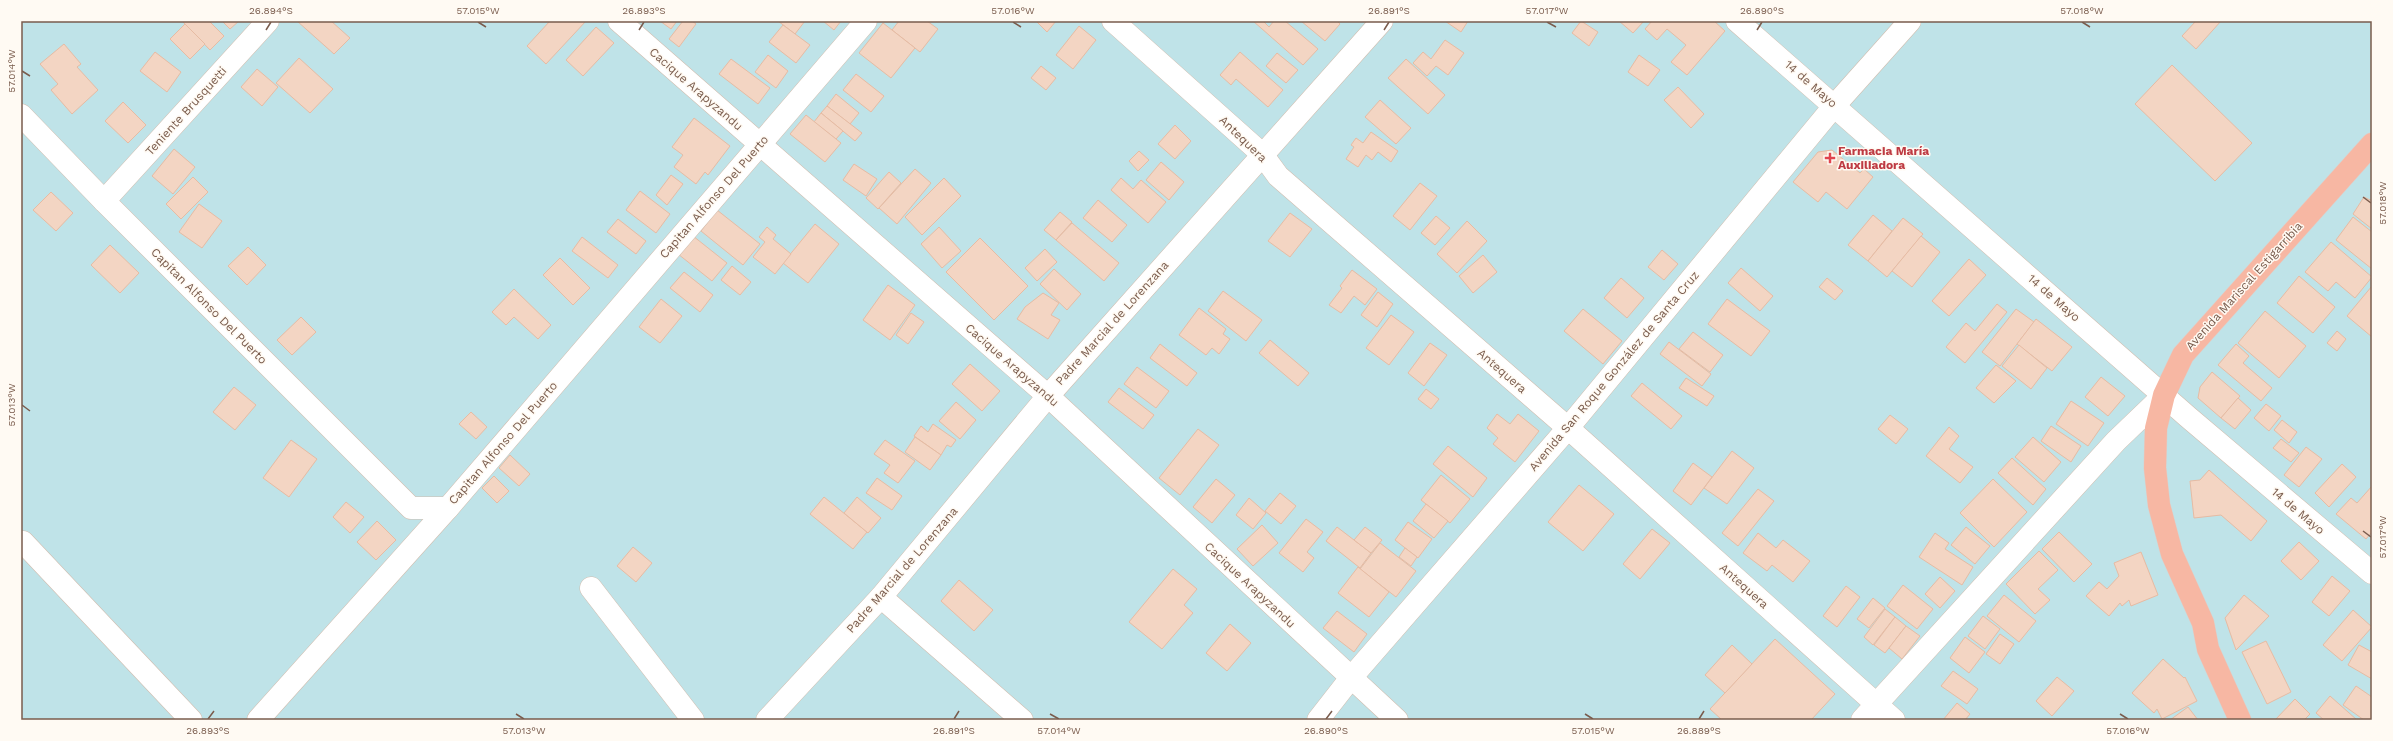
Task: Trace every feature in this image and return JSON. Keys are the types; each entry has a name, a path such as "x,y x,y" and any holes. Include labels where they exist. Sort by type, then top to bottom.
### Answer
{"highway":[{"name":"Avenida Mariscal Estigarribia","path":"2240,720 2208,649 2203,623 2172,554 2159,505 2155,468 2156,428 2164,394 2183,355 2372,144"},
{"path":"2203,623 2218,646 2251,720"}],"street":[{"name":"Teniente Brusquetti","path":"104,201 268,21"},
{"name":"Cacique Arapyzandu","path":"619,21 1048,396 1350,679 1397,720"},
{"name":"Capitan Alfonso Del Puerto","path":"21,115 104,201 410,508 448,508 866,21"},
{"name":"Antequera","path":"1113,21 1262,154 1278,176 1568,428 1868,712 1894,720"},
{"name":"Padre Marcial de Lorenzana","path":"767,720 881,597 1048,396 1382,21"},
{"name":"14 de Mayo","path":"1737,21 1835,105 2164,394 2372,573"},
{"name":"Avenida San Roque González de Santa Cruz","path":"1318,720 1350,679 1568,428 1835,105 1910,21"},
{"path":"1868,712 2116,441 2164,394"},
{"path":"258,720 448,508"},
{"path":"23,542 191,720"},
{"path":"591,588 693,720"},
{"path":"881,597 1022,720"}],"water":[{"path":"21,21 2372,21 2372,720 21,720"}],"building":[{"path":"182,21 209,21 224,36 210,50"},
{"path":"222,21 239,21 230,29"},
{"path":"297,21 331,21 350,38 334,54"},
{"path":"550,21 586,21 546,64 527,46"},
{"path":"660,21 677,21 671,29"},
{"path":"683,21 692,21 696,24 679,47 669,39"},
{"path":"778,21 805,21 795,34"},
{"path":"823,21 841,21 834,30"},
{"path":"899,21 927,21 938,29 920,52 892,30"},
{"path":"1036,21 1056,21 1047,32"},
{"path":"1253,21 1263,21 1269,27 1274,21 1285,21 1318,49 1303,65"},
{"path":"1301,21 1337,21 1340,24 1325,41"},
{"path":"1445,21 1468,21 1461,32"},
{"path":"1581,21 1598,32 1589,46 1572,33"},
{"path":"1619,21 1644,21 1633,33"},
{"path":"1652,21 1714,21 1725,31 1687,75 1671,62 1686,45 1667,29 1657,40 1645,29"},
{"path":"2196,21 2221,21 2196,49 2182,36"},
{"path":"883,23 915,48 891,78 859,53"},
{"path":"185,24 205,44 190,59 170,39"},
{"path":"783,25 810,45 796,63 769,42"},
{"path":"1079,26 1096,40 1073,69 1056,55"},
{"path":"596,27 614,43 583,76 566,60"},
{"path":"1445,40 1464,53 1448,75 1436,66 1427,76 1413,63 1423,52 1431,59"},
{"path":"64,44 81,64 77,67 98,90 72,114 51,90 58,84 40,64"},
{"path":"155,52 181,72 167,92 140,71"},
{"path":"1240,52 1283,90 1268,107 1236,79 1231,85 1220,75"},
{"path":"1277,53 1298,70 1286,83 1266,66"},
{"path":"768,55 788,71 776,88 755,72"},
{"path":"1639,55 1660,70 1648,86 1628,72"},
{"path":"299,58 333,89 310,113 276,83"},
{"path":"731,59 770,88 758,104 719,74"},
{"path":"1406,59 1445,95 1428,114 1388,78"},
{"path":"2172,65 2252,143 2215,181 2135,104"},
{"path":"1041,66 1056,78 1046,90 1031,78"},
{"path":"257,69 278,87 262,106 241,87"},
{"path":"856,74 884,96 871,112 843,90"},
{"path":"1678,87 1704,114 1691,128 1664,100"},
{"path":"836,94 859,113 850,124 827,106"},
{"path":"1380,100 1411,128 1396,144 1365,117"},
{"path":"123,102 146,125 128,143 105,121"},
{"path":"827,106 862,133 855,141 821,113"},
{"path":"821,113 843,131 836,139 814,122"},
{"path":"806,115 841,143 825,162 790,134"},
{"path":"694,118 730,146 708,175 705,172 696,184 674,167 683,155 672,147"},
{"path":"1175,125 1191,141 1175,159 1158,144"},
{"path":"1371,132 1398,151 1391,162 1378,152 1372,160 1366,155 1358,167 1346,159 1354,147 1351,145 1356,138 1363,143"},
{"path":"174,149 195,167 173,194 152,176"},
{"path":"1832,150 1860,173 1864,169 1873,177 1847,209 1826,192 1818,202 1793,182 1818,152"},
{"path":"1139,151 1149,160 1138,171 1129,161"},
{"path":"1161,162 1184,182 1169,200 1146,180"},
{"path":"854,164 877,179 866,196 843,180"},
{"path":"915,169 931,183 897,224 879,208"},
{"path":"889,172 901,183 878,209 866,198"},
{"path":"671,175 683,184 667,205 656,195"},
{"path":"193,177 208,192 181,219 166,204"},
{"path":"944,178 961,196 922,235 905,217"},
{"path":"1121,178 1133,189 1141,180 1166,202 1148,223 1111,190"},
{"path":"1420,183 1437,196 1410,230 1393,216"},
{"path":"640,191 670,214 656,233 626,210"},
{"path":"51,192 73,213 56,231 33,210"},
{"path":"2364,197 2370,200 2372,198 2372,229 2353,214"},
{"path":"1098,200 1127,225 1112,242 1083,218"},
{"path":"199,204 222,221 202,248 179,232"},
{"path":"717,210 760,244 743,265 701,231"},
{"path":"1060,212 1072,222 1056,240 1044,230"},
{"path":"1290,213 1312,229 1290,257 1268,241"},
{"path":"1873,215 1892,231 1868,261 1848,245"},
{"path":"1436,216 1450,228 1435,245 1421,233"},
{"path":"2353,217 2372,232 2372,269 2336,240"},
{"path":"1903,218 1923,234 1887,277 1868,261"},
{"path":"618,219 646,241 636,254 607,232"},
{"path":"1467,221 1487,241 1457,273 1437,254"},
{"path":"1072,223 1119,263 1104,281 1056,240"},
{"path":"815,224 839,244 808,283 783,263"},
{"path":"767,227 776,235 773,239 791,254 775,274 753,257 765,242 759,237"},
{"path":"939,227 961,251 942,268 921,244"},
{"path":"693,236 727,263 712,281 678,254"},
{"path":"1921,236 1940,252 1912,287 1892,271"},
{"path":"582,237 618,265 608,278 572,251"},
{"path":"980,238 1028,286 994,320 946,272"},
{"path":"2331,242 2372,277 2355,298 2336,282 2328,291 2305,272"},
{"path":"110,245 139,273 120,293 91,265"},
{"path":"248,247 266,265 247,285 228,266"},
{"path":"1045,249 1057,262 1037,281 1025,268"},
{"path":"1662,250 1678,264 1664,280 1648,267"},
{"path":"1483,255 1497,272 1473,293 1459,276"},
{"path":"560,258 590,288 573,305 543,275"},
{"path":"1969,259 1986,275 1949,316 1932,301"},
{"path":"732,266 751,282 740,295 721,280"},
{"path":"1741,268 1773,296 1760,311 1728,283"},
{"path":"1054,269 1081,294 1067,310 1040,284"},
{"path":"1352,270 1377,289 1365,305 1354,296 1341,313 1329,305 1342,288 1340,286"},
{"path":"684,272 713,295 700,312 670,288"},
{"path":"2299,276 2335,307 2313,333 2277,303"},
{"path":"1621,278 1644,298 1627,318 1604,298"},
{"path":"1827,278 1843,291 1835,300 1819,287"},
{"path":"888,285 915,305 890,340 863,320"},
{"path":"2372,286 2372,337 2347,316"},
{"path":"514,289 551,325 538,339 514,317 506,325 492,312"},
{"path":"1223,291 1262,320 1246,341 1208,311"},
{"path":"1378,292 1393,304 1377,327 1361,315"},
{"path":"1043,293 1059,303 1051,315 1060,320 1048,339 1017,319 1025,307"},
{"path":"661,299 682,316 660,343 639,327"},
{"path":"1727,299 1770,331 1751,356 1708,324"},
{"path":"1997,304 2007,312 1965,363 1946,347 1966,323 1975,331"},
{"path":"1199,308 1226,329 1223,334 1230,339 1219,354 1212,348 1206,355 1179,335"},
{"path":"1583,309 1622,341 1603,364 1564,331"},
{"path":"2016,309 2034,322 2000,366 1982,352"},
{"path":"2265,311 2306,346 2279,378 2238,343"},
{"path":"911,313 924,322 908,344 896,335"},
{"path":"1391,315 1414,332 1389,365 1366,348"},
{"path":"301,317 316,332 292,355 277,340"},
{"path":"2036,319 2072,347 2052,371 2017,344"},
{"path":"2337,331 2346,339 2337,351 2327,343"},
{"path":"1693,332 1723,355 1710,372 1679,349"},
{"path":"1270,340 1309,373 1298,386 1259,353"},
{"path":"1669,342 1711,374 1702,386 1660,354"},
{"path":"1430,343 1447,355 1424,386 1408,373"},
{"path":"1160,344 1197,373 1187,386 1150,358"},
{"path":"2236,344 2249,356 2243,363 2272,388 2261,401 2218,365"},
{"path":"2019,345 2047,368 2031,389 2002,366"},
{"path":"970,364 1000,391 982,411 952,384"},
{"path":"1996,365 2016,381 1994,403 1976,388"},
{"path":"1137,367 1169,391 1156,408 1124,384"},
{"path":"2212,372 2240,396 2221,418 2198,398 2200,387"},
{"path":"2101,377 2125,396 2108,416 2085,397"},
{"path":"1686,378 1714,396 1707,406 1679,388"},
{"path":"1642,383 1682,416 1671,429 1631,396"},
{"path":"234,387 256,405 235,430 213,412"},
{"path":"1119,388 1154,415 1143,429 1108,402"},
{"path":"1426,389 1439,399 1431,409 1418,399"},
{"path":"2238,398 2251,410 2235,429 2221,418"},
{"path":"2071,401 2104,423 2088,446 2056,424"},
{"path":"956,402 976,420 960,439 939,421"},
{"path":"2266,404 2281,416 2269,431 2254,418"},
{"path":"471,412 487,427 476,439 459,424"},
{"path":"1497,414 1510,424 1518,414 1539,431 1515,462 1493,444 1498,438 1487,428"},
{"path":"1890,415 1908,429 1896,444 1878,429"},
{"path":"2282,420 2297,432 2289,443 2274,430"},
{"path":"933,424 956,440 951,447 947,445 941,455 914,436 921,426 928,432"},
{"path":"2051,426 2081,446 2071,462 2041,441"},
{"path":"1949,427 1959,436 1949,449 1973,467 1960,483 1926,456"},
{"path":"1198,429 1219,445 1180,495 1159,478"},
{"path":"915,437 941,455 930,470 905,452"},
{"path":"2033,437 2061,462 2044,482 2015,457"},
{"path":"2281,439 2299,453 2291,462 2273,448"},
{"path":"291,440 317,459 289,497 263,478"},
{"path":"885,440 915,461 898,483 884,473 890,465 874,454"},
{"path":"1448,446 1487,478 1473,497 1433,464"},
{"path":"2306,447 2322,459 2299,487 2284,475"},
{"path":"1732,451 1754,468 1727,504 1704,488"},
{"path":"510,455 530,474 519,486 499,468"},
{"path":"2012,458 2046,489 2033,505 1998,473"},
{"path":"1693,463 1712,477 1691,505 1673,491"},
{"path":"2342,464 2356,477 2329,507 2315,493"},
{"path":"2209,470 2267,521 2251,541 2221,515 2194,518 2190,481 2200,480"},
{"path":"1441,475 1470,499 1450,523 1421,500"},
{"path":"494,476 509,491 497,503 482,488"},
{"path":"877,478 902,496 892,510 866,493"},
{"path":"1216,479 1235,495 1212,523 1193,507"},
{"path":"1993,479 2027,512 1994,547 1960,513"},
{"path":"1579,485 1614,514 1583,551 1548,522"},
{"path":"2372,486 2372,532 2366,539 2336,514 2351,498 2357,503"},
{"path":"1758,489 1774,501 1738,546 1722,533"},
{"path":"1280,493 1296,506 1281,524 1265,511"},
{"path":"824,497 867,532 853,549 810,514"},
{"path":"857,497 881,518 868,533 844,513"},
{"path":"1249,498 1266,513 1253,529 1236,515"},
{"path":"346,502 364,517 350,533 333,517"},
{"path":"1426,504 1448,521 1434,538 1413,521"},
{"path":"1306,519 1323,532 1307,552 1314,558 1303,572 1279,553"},
{"path":"377,521 396,540 376,560 357,542"},
{"path":"1408,522 1432,539 1418,558 1395,540"},
{"path":"1262,525 1278,543 1253,566 1237,549"},
{"path":"1337,527 1371,553 1360,568 1326,541"},
{"path":"1365,527 1382,540 1371,553 1354,540"},
{"path":"1966,527 1990,546 1975,564 1951,545"},
{"path":"1652,529 1670,543 1640,579 1623,564"},
{"path":"2059,532 2092,564 2074,582 2042,549"},
{"path":"1758,533 1776,548 1783,540 1810,561 1793,582 1772,565 1767,571 1743,553"},
{"path":"1935,533 1949,543 1945,549 1973,567 1962,585 1919,557"},
{"path":"2299,542 2319,561 2301,580 2281,561"},
{"path":"1380,543 1416,571 1396,597 1360,569"},
{"path":"633,547 652,563 636,582 617,566"},
{"path":"1405,548 1417,557 1411,566 1399,557"},
{"path":"2039,551 2058,570 2038,589 2050,600 2035,614 2006,584"},
{"path":"2141,552 2158,595 2131,606 2129,600 2122,606 2120,603 2109,616 2086,596 2099,582 2107,589 2119,576 2114,563"},
{"path":"1358,567 1389,592 1369,617 1338,593"},
{"path":"1173,569 1197,589 1184,605 1193,613 1162,649 1129,622"},
{"path":"2332,576 2350,591 2329,616 2312,602"},
{"path":"1940,577 1955,591 1940,608 1925,594"},
{"path":"959,580 993,610 974,631 941,601"},
{"path":"1903,585 1933,609 1917,629 1887,606"},
{"path":"1846,586 1860,597 1837,627 1823,616"},
{"path":"2004,595 2036,621 2019,642 1987,616"},
{"path":"2244,595 2269,616 2236,650 2225,618"},
{"path":"1873,598 1885,608 1869,628 1857,619"},
{"path":"1885,609 1895,617 1873,645 1864,637"},
{"path":"2353,610 2372,627 2342,661 2323,645"},
{"path":"1337,611 1367,634 1354,652 1323,628"},
{"path":"1983,616 2000,629 1985,649 1968,636"},
{"path":"1895,617 1906,626 1885,653 1874,645"},
{"path":"1230,624 1251,643 1227,671 1206,653"},
{"path":"1906,626 1920,636 1902,659 1889,648"},
{"path":"2000,634 2014,644 2000,664 1986,654"},
{"path":"1965,637 1985,652 1969,673 1950,658"},
{"path":"1775,639 1835,694 1811,720 1722,720 1710,709"},
{"path":"2266,641 2291,692 2267,704 2242,652"},
{"path":"1732,645 1752,664 1725,693 1705,675"},
{"path":"2359,645 2372,652 2372,679 2348,665"},
{"path":"2163,659 2184,678 2185,677 2197,701 2162,719 2157,709 2154,713 2132,693"},
{"path":"1953,671 1978,689 1967,704 1941,686"},
{"path":"2057,677 2074,691 2052,716 2036,701"},
{"path":"2356,686 2372,697 2372,720 2364,720 2343,705"},
{"path":"2330,696 2357,720 2324,720 2316,713"},
{"path":"2295,699 2310,714 2304,720 2275,720"},
{"path":"1957,703 1970,714 1965,720 1943,720"},
{"path":"2188,707 2198,720 2170,720"}],"place":[{"name":"Farmacia María Auxiliadora","path":"1830,158"}]}
